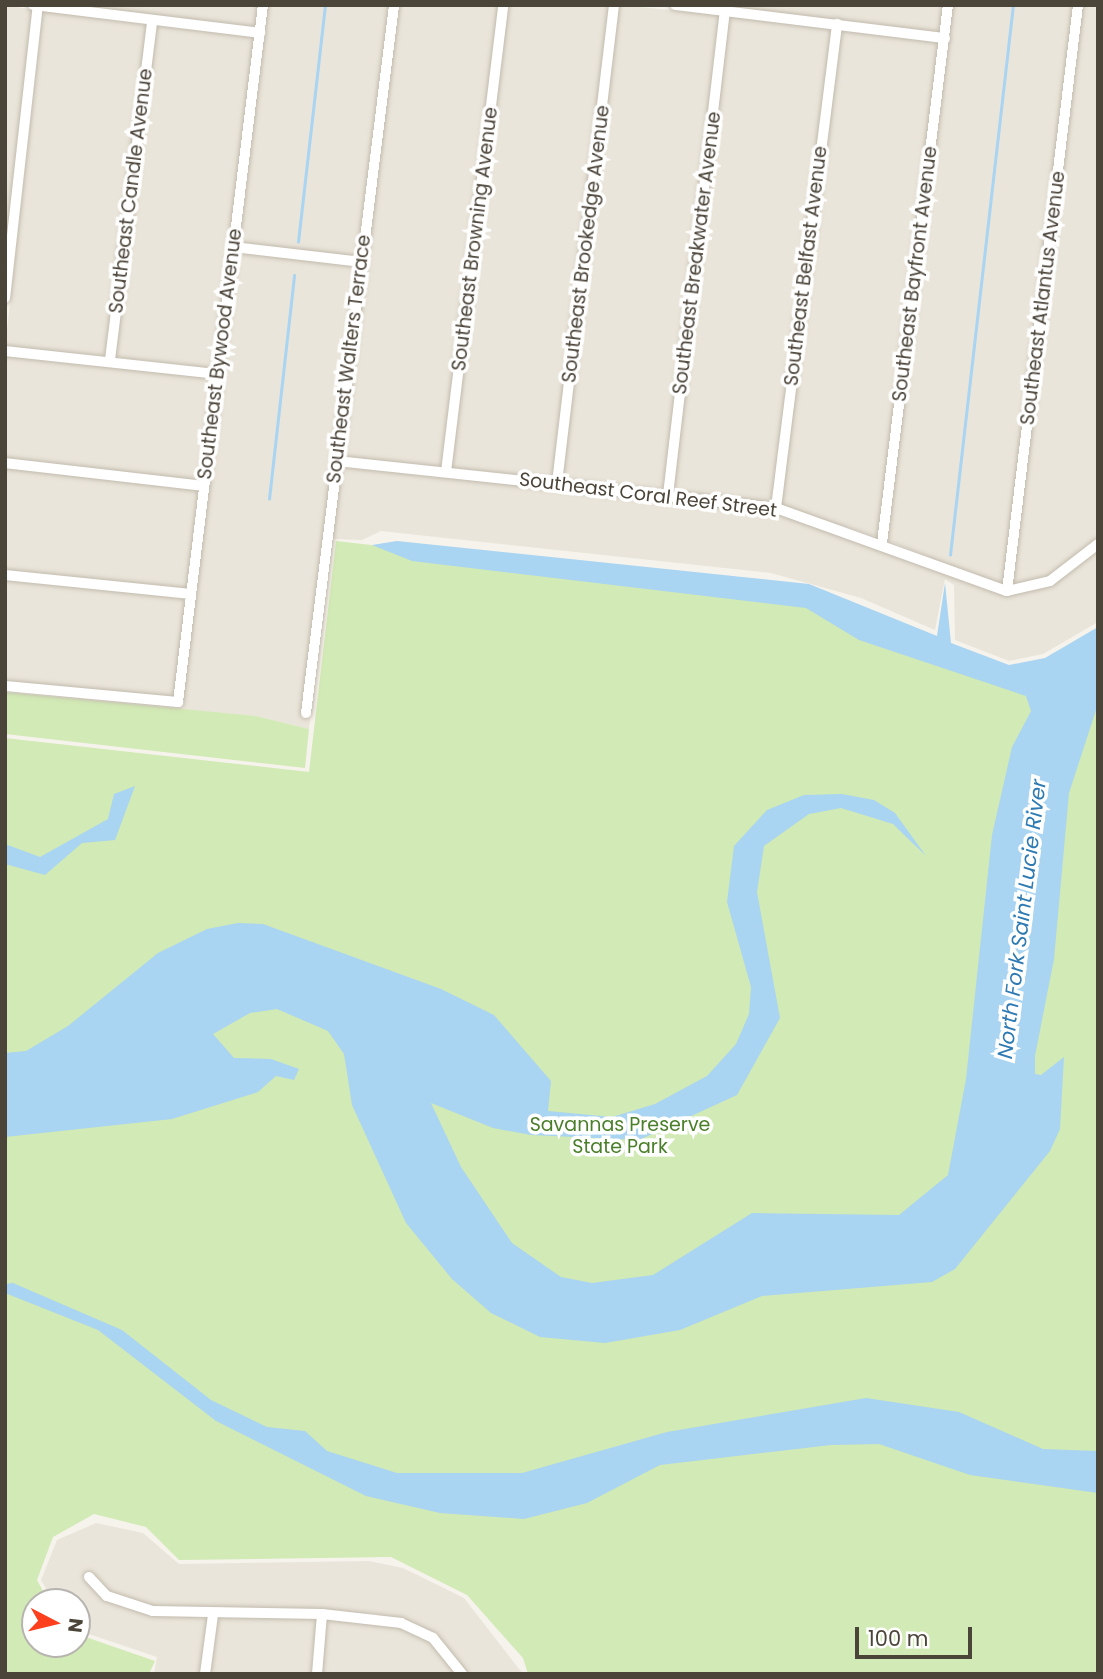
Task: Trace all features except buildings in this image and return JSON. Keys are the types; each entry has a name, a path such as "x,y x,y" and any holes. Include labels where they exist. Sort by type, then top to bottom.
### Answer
{"street":[{"name":"Southeast Bywood Avenue","path":"5,686 178,702 263,5"},
{"name":"Southeast Walters Terrace","path":"306,713 394,5"},
{"name":"Southeast Browning Avenue","path":"446,472 503,5"},
{"name":"Southeast Brookedge Avenue","path":"557,483 614,5"},
{"path":"675,5 945,38"},
{"name":"Southeast Bayfront Avenue","path":"881,543 948,5"},
{"name":"Southeast Atlantus Avenue","path":"1007,591 1079,5"},
{"path":"5,298 36,6 260,33"},
{"name":"Southeast Breakwater Avenue","path":"668,495 725,11"},
{"name":"Southeast Candle Avenue","path":"110,360 152,21"},
{"name":"Southeast Belfast Avenue","path":"776,508 837,24"},
{"path":"234,247 361,262"},
{"path":"5,351 110,360 218,374"},
{"name":"Southeast Coral Reef Street","path":"337,461 776,508 881,543 1007,591"},
{"path":"5,463 204,486"},
{"path":"1007,591 1050,581 1098,544"},
{"path":"5,575 191,594"},
{"path":"89,1577 125,1604 213,1615 322,1614 401,1623 433,1638 461,1674"},
{"path":"317,1674 322,1614"},
{"path":"205,1674 213,1615"}],"shaded area":[{"path":"5,5 34,10 8,242 5,241"},
{"path":"61,5 259,5 256,29"},
{"path":"268,5 389,5 357,258 239,244"},
{"path":"398,5 499,5 442,468 342,457"},
{"path":"508,5 610,5 553,479 451,468"},
{"path":"619,5 720,15 664,491 562,480"},
{"path":"708,5 944,5 941,33"},
{"path":"953,5 1074,5 1003,587 887,540"},
{"path":"1083,5 1098,5 1098,539 1047,577 1012,587"},
{"path":"43,11 147,25 106,356 5,347"},
{"path":"729,16 832,28 772,504 673,492"},
{"path":"156,26 255,37 214,369 115,357"},
{"path":"841,29 940,42 878,537 781,506"},
{"path":"238,252 356,266 301,716 310,717 322,619 309,729 256,716 178,713 34,693 182,707"},
{"path":"5,355 213,377 200,481 5,459"},
{"path":"341,465 775,512 1010,596 1053,584 1098,549 1098,622 1043,654 1009,661 955,640 954,585 945,579 935,630 861,598 771,573 381,531 362,540 332,539"},
{"path":"5,467 199,489 187,590 5,571"},
{"path":"5,579 186,598 174,698 5,682"},
{"path":"96,1523 143,1533 179,1564 369,1561 403,1568 464,1598 523,1674 467,1674 435,1634 373,1613 154,1607 110,1593 89,1572 83,1577 124,1608 209,1619 200,1674 154,1674 157,1657 91,1635 91,1588 46,1588 41,1580 57,1540"},
{"path":"218,1618 317,1618 313,1674 209,1674"},
{"path":"326,1618 399,1627 430,1641 456,1674 322,1674"}],"green space":[{"name":"Savannas Preserve State Park","path":"336,541 766,590 1050,693 1098,670 1098,1674 528,1674 523,1658 467,1595 391,1557 179,1560 146,1527 94,1514 53,1537 37,1580 41,1588 21,1588 21,1658 91,1658 91,1639 155,1661 149,1674 5,1674 5,738 309,772"},
{"path":"5,692 256,716 309,729 305,768 5,734"}],"water":[{"name":"North Fork Saint Lucie River","path":"397,541 809,584 937,636 945,583 951,643 1009,665 1045,658 1098,627 1098,704 1069,793 1054,959 1035,1056 1035,1074 1041,1075 1064,1057 1060,1129 1050,1151 955,1269 932,1282 762,1296 680,1330 605,1343 540,1337 491,1313 452,1279 406,1223 352,1105 344,1054 328,1031 277,1009 250,1013 213,1034 234,1058 271,1059 299,1069 294,1080 276,1076 258,1092 172,1119 5,1137 5,1053 26,1051 68,1026 158,953 207,929 238,923 263,924 441,989 494,1015 551,1081 548,1111 612,1117 655,1104 707,1076 736,1044 749,1014 751,987 727,902 734,846 767,810 804,795 842,794 874,800 895,813 926,856 893,824 841,808 809,814 764,846 757,892 780,1018 737,1095 639,1140 531,1135 493,1128 431,1103 461,1167 512,1243 561,1277 592,1283 653,1275 752,1213 899,1215 948,1175 966,1079 992,835 1012,747 1031,711 1026,696 859,640 806,608 412,561 372,545"},
{"path":"135,786 115,840 82,843 45,875 5,864 5,844 40,857 108,819 114,794"},
{"path":"13,1283 122,1330 211,1400 267,1427 305,1431 327,1451 397,1473 522,1473 667,1432 866,1398 959,1412 1043,1449 1098,1451 1098,1493 970,1475 879,1444 831,1445 660,1465 587,1503 524,1519 440,1513 366,1496 216,1421 98,1330 5,1293 5,1284"}],"waterway":[{"path":"298,242 325,5"},
{"path":"950,555 1013,5"},
{"path":"269,499 294,275"}]}
